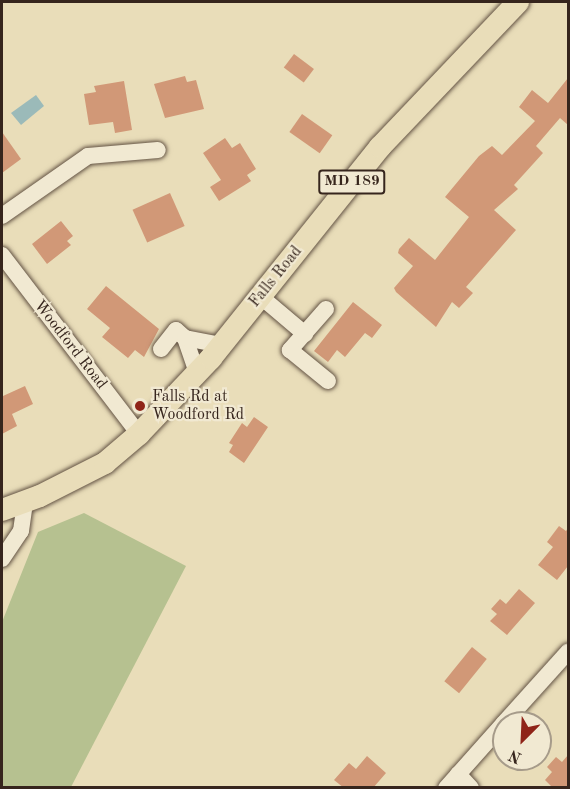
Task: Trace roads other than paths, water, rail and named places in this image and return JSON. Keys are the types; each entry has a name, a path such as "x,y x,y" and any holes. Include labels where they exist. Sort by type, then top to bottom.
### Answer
{"main road":[{"name":"Falls Road","path":"2,510 25,502 105,463 139,434 221,345 380,147 518,2"}],"street":[{"path":"2,216 88,156 158,150"},
{"name":"Woodford Road","path":"2,255 139,434"},
{"path":"260,296 305,334"},
{"path":"326,309 291,350 328,381"},
{"path":"161,349 176,330 185,338 197,373"},
{"path":"185,338 221,345"},
{"path":"2,559 21,531 25,502"},
{"path":"515,711 568,652"},
{"path":"446,788 492,736"},
{"path":"458,774 471,788"}],"water":[{"path":"36,95 44,106 21,125 11,113"}],"place":[{"name":"Falls Rd at Woodford Rd","path":"140,406"}]}
